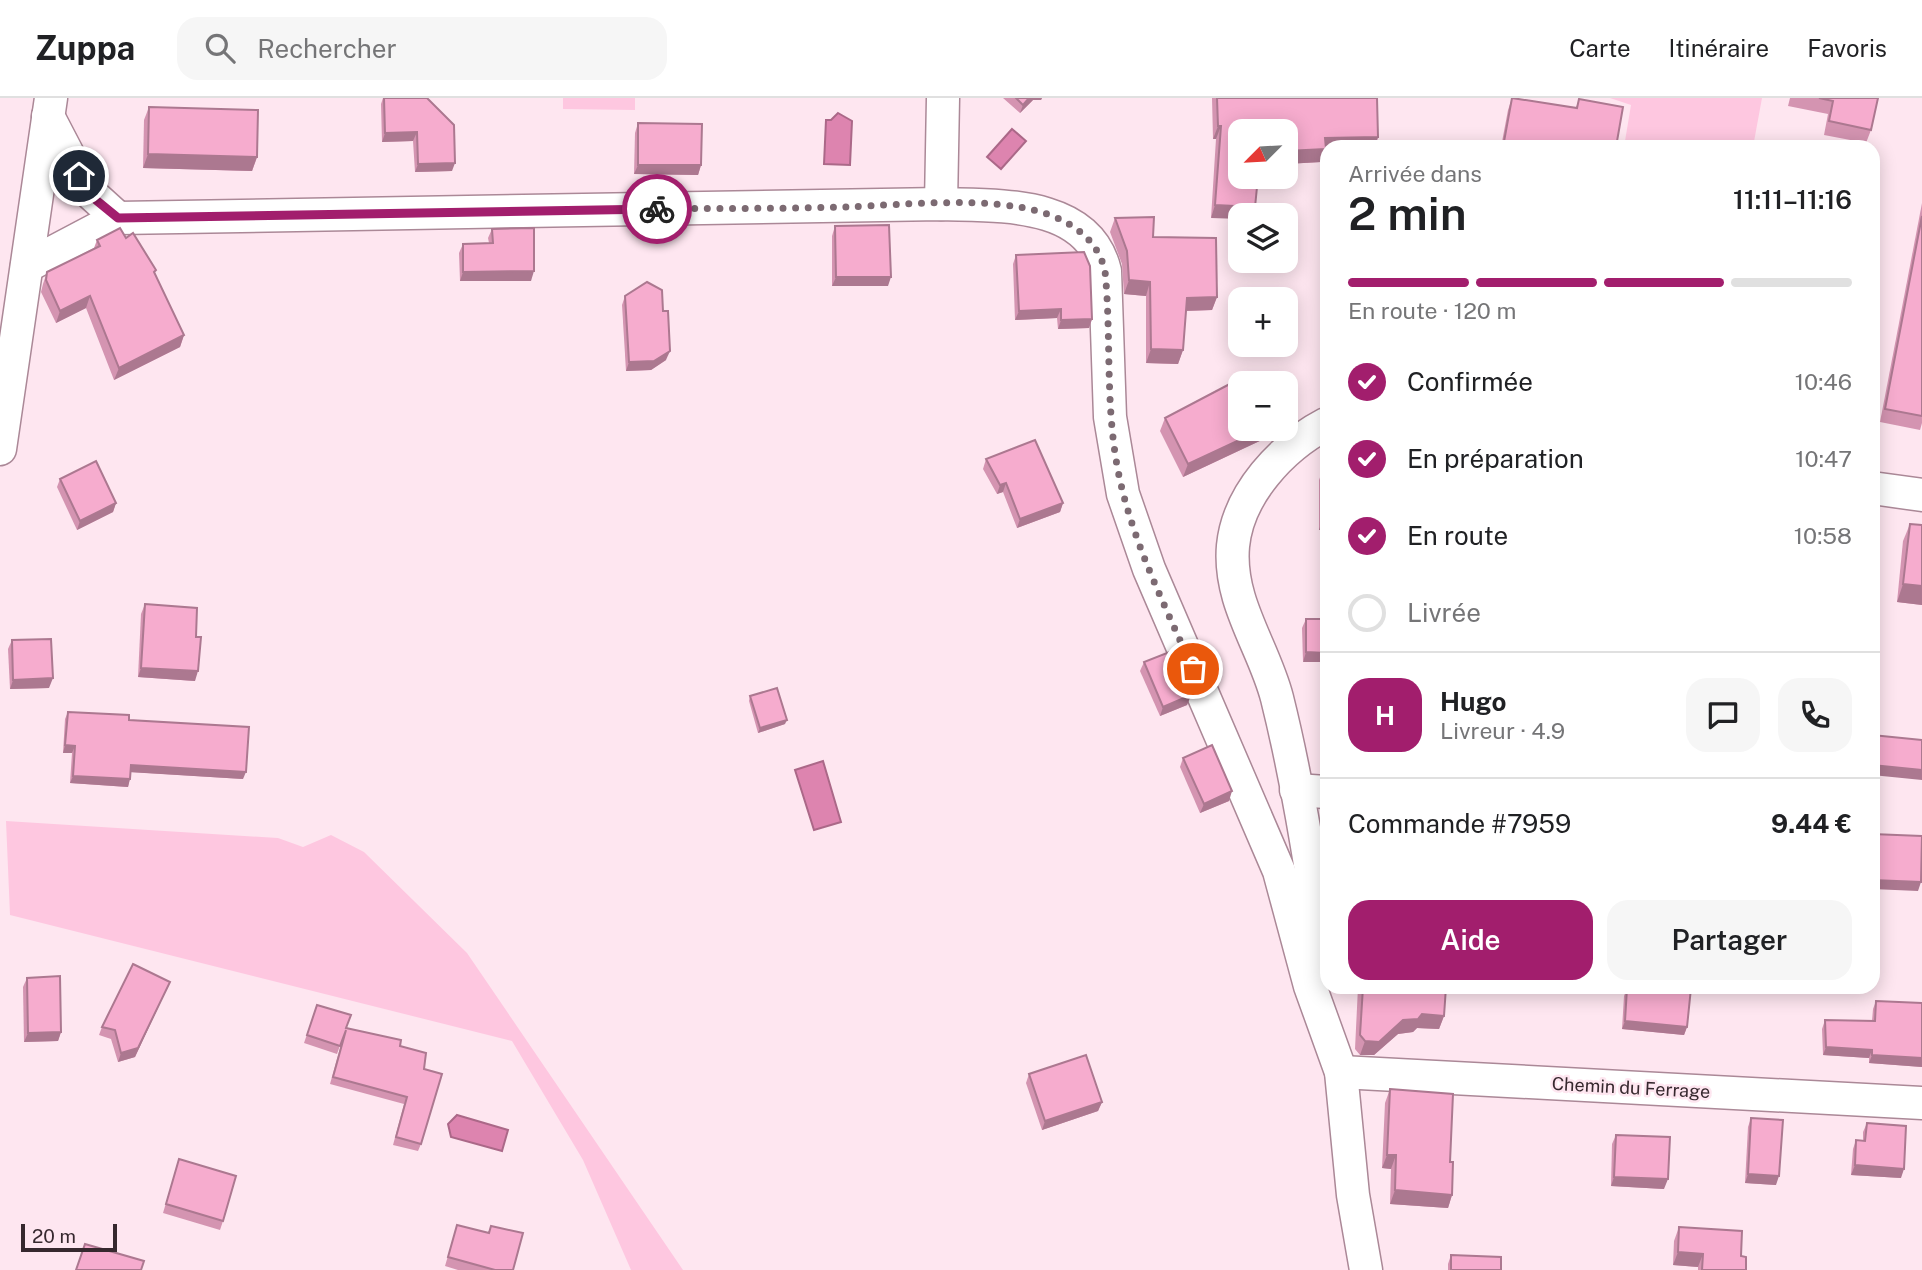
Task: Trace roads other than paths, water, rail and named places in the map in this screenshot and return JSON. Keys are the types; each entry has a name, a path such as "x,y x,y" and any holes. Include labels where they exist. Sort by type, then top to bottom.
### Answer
{"street":[{"path":"940,204 943,98"},
{"path":"49,107 86,189 118,218"},
{"path":"0,449 49,107"},
{"path":"27,266 118,218 940,204 998,206 1044,213 1082,233 1101,256 1107,296 1110,417 1123,494 1149,569 1279,871 1310,986 1340,1072"},
{"path":"1320,427 1303,437 1266,474 1239,519 1233,545 1238,598 1272,680 1311,791 1320,895"},
{"path":"1880,489 1922,495"},
{"path":"1331,994 1353,1195 1366,1270"},
{"name":"Chemin du Ferrage","path":"1340,1072 1922,1103"}]}
